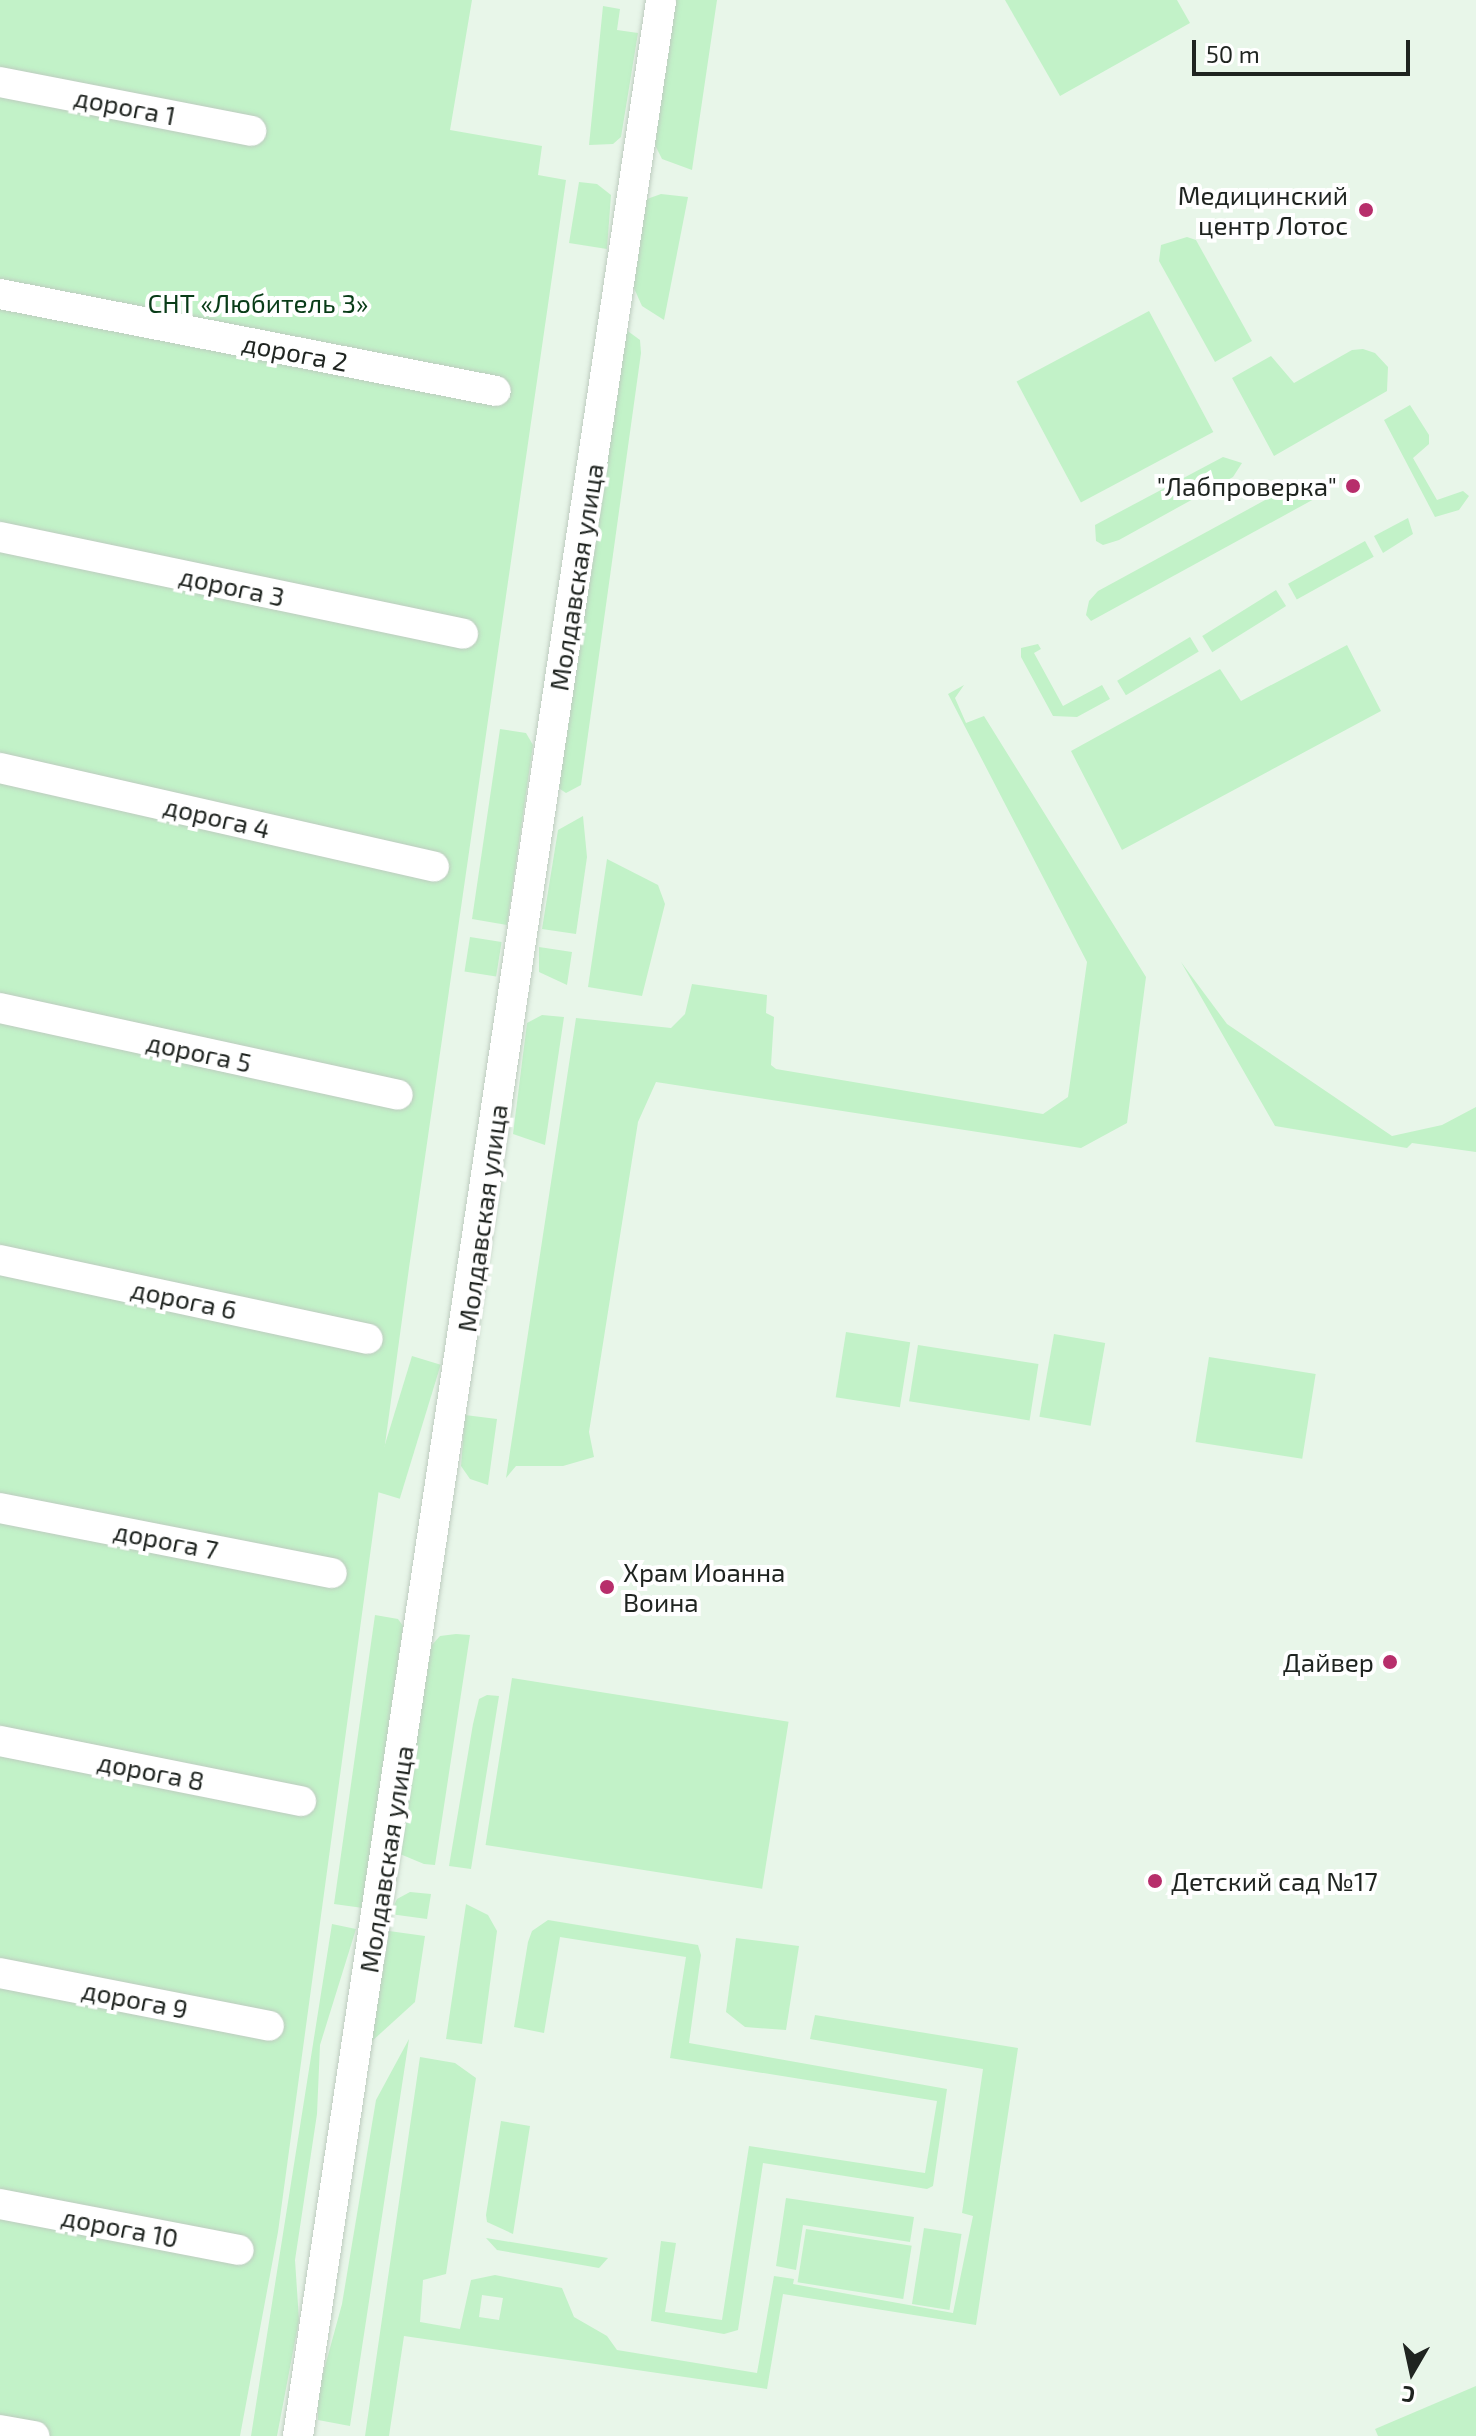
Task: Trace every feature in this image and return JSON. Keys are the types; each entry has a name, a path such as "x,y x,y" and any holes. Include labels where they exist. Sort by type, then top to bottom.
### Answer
{"street":[{"name":"Молдавская улица","path":"298,2436 661,0"},
{"name":"дорога 1","path":"0,82 251,131"},
{"name":"дорога 2","path":"0,294 496,391"},
{"name":"дорога 3","path":"0,537 463,634"},
{"name":"дорога 4","path":"0,768 434,867"},
{"name":"дорога 5","path":"0,1008 398,1095"},
{"name":"дорога 6","path":"0,1260 368,1339"},
{"name":"дорога 7","path":"0,1508 332,1573"},
{"name":"дорога 8","path":"0,1741 301,1801"},
{"name":"дорога 9","path":"0,1973 269,2026"},
{"name":"дорога 10","path":"0,2204 239,2250"},
{"path":"0,2430 34,2436"}],"green space":[{"name":"СНТ «Любитель 3»","path":"0,0 472,0 450,130 542,146 538,175 566,180 409,1268 278,2232 240,2436 0,2436"},
{"path":"674,0 717,0 692,170 662,159 655,145"},
{"path":"1005,0 1177,0 1190,23 1060,96"},
{"path":"603,6 620,9 617,30 638,33 621,137 613,144 589,145"},
{"path":"579,182 597,184 611,195 607,249 569,243"},
{"path":"661,194 688,197 664,320 642,306 633,286 647,199"},
{"path":"1187,237 1196,240 1252,341 1215,362 1159,261 1161,245"},
{"path":"1149,311 1213,432 1081,502 1017,381"},
{"path":"625,329 640,340 641,353 581,785 566,793 557,787"},
{"path":"1363,349 1375,353 1388,367 1387,391 1274,456 1232,378 1271,356 1294,383 1352,350"},
{"path":"1410,405 1429,435 1429,444 1413,458 1437,500 1463,491 1469,496 1459,510 1435,517 1384,420"},
{"path":"1223,457 1242,463 1233,477 1119,540 1103,545 1096,541 1095,525"},
{"path":"1291,486 1308,488 1316,498 1091,621 1086,615 1089,601 1098,591"},
{"path":"1408,518 1413,534 1383,553 1374,536"},
{"path":"1365,541 1374,557 1297,599 1288,584"},
{"path":"1276,590 1286,606 1212,652 1202,636"},
{"path":"1190,637 1199,652 1126,695 1117,681"},
{"path":"1038,644 1041,649 1034,653 1063,706 1102,685 1110,699 1077,717 1053,716 1021,657 1021,648"},
{"path":"1347,645 1381,711 1122,850 1071,751 1220,669 1241,701"},
{"path":"964,685 955,698 966,723 984,716 1146,977 1127,1123 1081,1148 656,1082 638,1122 589,1432 594,1457 563,1466 516,1466 506,1478 576,1018 671,1028 685,1014 692,984 767,995 766,1013 774,1017 771,1065 776,1069 1043,1114 1068,1097 1087,962 948,694"},
{"path":"500,729 526,733 533,745 507,925 472,919"},
{"path":"583,816 587,857 576,934 542,929 558,830"},
{"path":"607,859 658,885 665,904 642,996 588,987"},
{"path":"470,937 502,942 496,977 465,972"},
{"path":"539,947 572,952 567,985 539,972"},
{"path":"1181,962 1227,1024 1392,1136 1442,1125 1476,1107 1476,1152 1412,1143 1407,1148 1275,1126"},
{"path":"542,1015 564,1017 545,1145 513,1134 527,1023"},
{"path":"846,1332 910,1342 900,1407 836,1397"},
{"path":"1054,1334 1105,1343 1091,1426 1039,1417"},
{"path":"918,1345 1038,1364 1030,1420 909,1401"},
{"path":"412,1356 441,1365 400,1499 371,1490"},
{"path":"1209,1357 1316,1374 1302,1459 1196,1442"},
{"path":"465,1415 497,1419 488,1485 470,1479 461,1466"},
{"path":"375,1615 398,1619 403,1626 363,1908 334,1904"},
{"path":"470,1635 435,1865 424,1864 400,1854 399,1844 431,1646 440,1636"},
{"path":"512,1678 789,1722 762,1889 486,1845"},
{"path":"487,1695 499,1696 471,1869 449,1866 473,1724 479,1699"},
{"path":"410,1892 431,1894 427,1919 390,1914 397,1899"},
{"path":"466,1904 488,1915 497,1931 482,2044 446,2039"},
{"path":"548,1920 698,1945 701,1955 689,2043 947,2089 933,2186 927,2189 763,2163 738,2330 724,2334 651,2321 661,2241 676,2243 665,2312 722,2320 749,2146 925,2173 937,2101 670,2058 686,1957 560,1937 544,2033 514,2027 528,1942 532,1931"},
{"path":"332,1924 356,1929 320,2045 317,2114 295,2260 299,2320 277,2436 251,2436"},
{"path":"389,1931 425,1936 415,2002 371,2042"},
{"path":"736,1938 799,1946 786,2030 745,2027 726,2012"},
{"path":"815,2015 1018,2048 976,2325 783,2294 767,2389 404,2336 389,2436 365,2436 420,2057 455,2063 476,2078 446,2274 423,2280 420,2322 460,2329 471,2280 495,2275 562,2288 574,2317 607,2336 617,2350 757,2373 774,2276 794,2279 793,2284 953,2313 973,2216 962,2213 983,2069 810,2039","holes":["482,2295 503,2298 499,2320 479,2317"]},
{"path":"409,2039 350,2426 318,2420 318,2392 342,2304 376,2100"},
{"path":"501,2121 530,2126 513,2234 487,2222 486,2215"},
{"path":"786,2198 914,2217 910,2242 803,2225 796,2270 776,2266"},
{"path":"924,2228 962,2234 949,2310 912,2304"},
{"path":"806,2229 912,2246 903,2299 798,2282"},
{"path":"486,2238 608,2258 599,2268 497,2250"},
{"path":"1476,2386 1476,2436 1378,2436 1375,2429"}],"place":[{"name":"Медицинский центр Лотос","path":"1366,210"},
{"name":"\"Лабпроверка\"","path":"1353,486"},
{"name":"Храм Иоанна Воина","path":"607,1587"},
{"name":"Дайвер","path":"1390,1662"},
{"name":"Детский сад №17","path":"1155,1881"}]}
